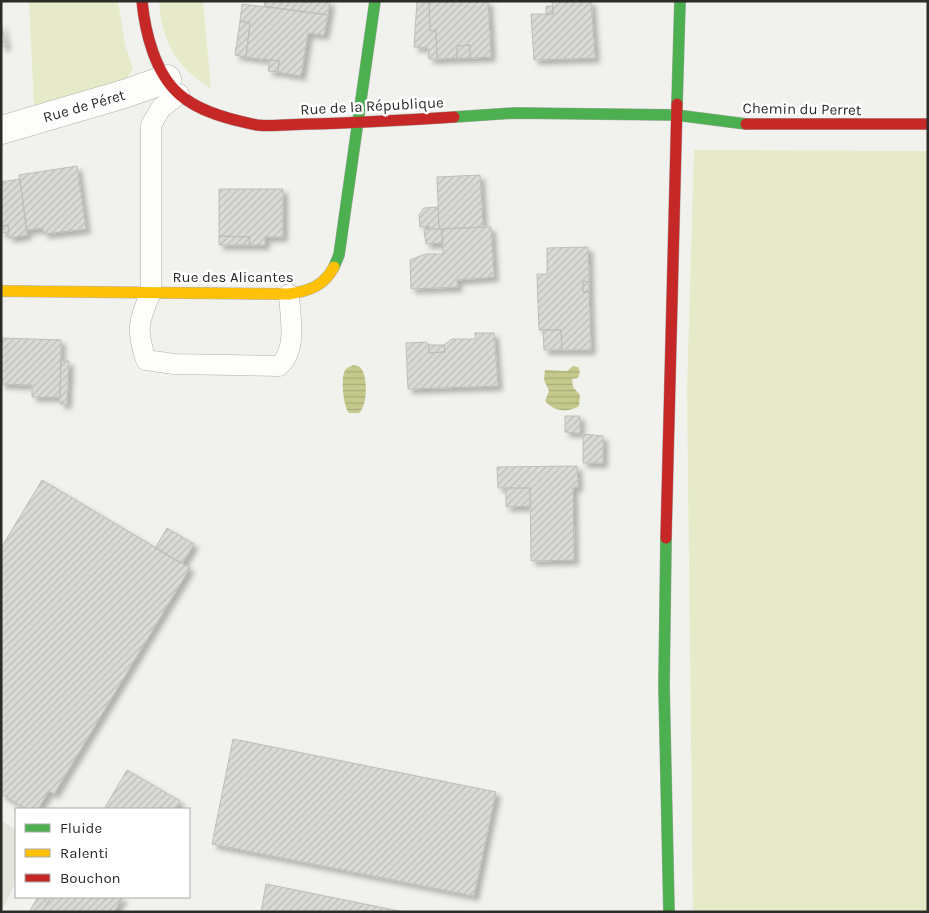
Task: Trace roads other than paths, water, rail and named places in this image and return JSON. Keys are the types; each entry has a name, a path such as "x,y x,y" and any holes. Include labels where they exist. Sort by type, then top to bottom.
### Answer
{"street":[{"name":"Rue de la République","path":"142,1 149,43 156,62 173,86 206,110 233,120 259,125 359,123 515,113 676,115"},
{"name":"Rue des Alicantes","path":"1,291 289,294 316,288 333,272 339,255 375,1"},
{"path":"669,912 664,667 680,1"},
{"name":"Rue de Péret","path":"1,130 124,94 173,86"},
{"name":"Chemin du Perret","path":"676,115 741,124 928,124"}],"lane":[{"path":"173,86 151,125 151,292 142,313 138,338 146,360 174,364 279,366 287,359 292,340 289,294"}]}
